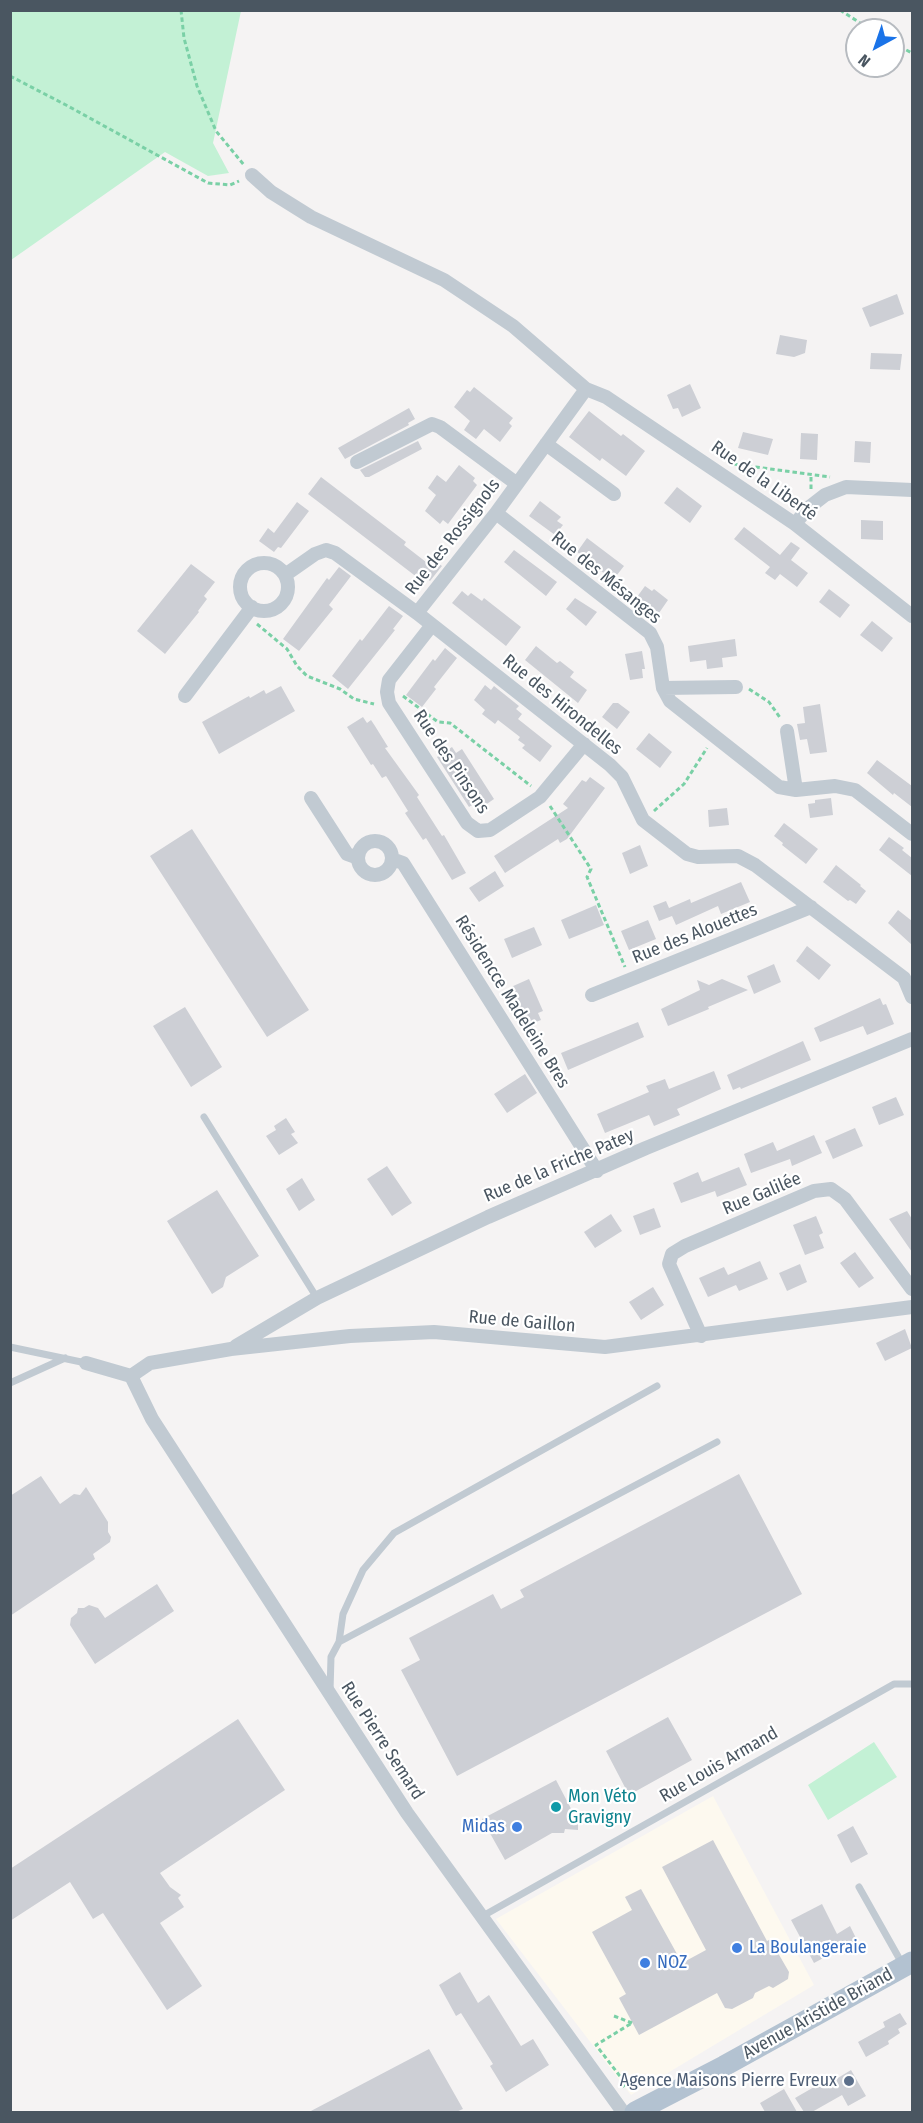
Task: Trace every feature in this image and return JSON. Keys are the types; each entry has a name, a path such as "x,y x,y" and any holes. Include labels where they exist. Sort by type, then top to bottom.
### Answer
{"main road":[{"name":"Avenue Aristide Briand","path":"634,2112 724,2066 906,1966"},
{"name":"Avenue Aristide Briand","path":"653,2112 724,2066"}],"street":[{"name":"Rue de la Liberté","path":"252,175 271,192 311,217 444,280 513,326 586,389 606,397 795,524 912,616"},
{"name":"Rue des Rossignols","path":"417,613 496,513 586,389"},
{"name":"Rue des Rossignols","path":"357,462 432,424 440,427 517,484"},
{"path":"546,444 614,494"},
{"path":"795,524 807,509 825,495 846,487 912,490"},
{"name":"Rue des Mésanges","path":"496,513 650,633 657,647 663,688"},
{"name":"Rue des Hirondelles","path":"285,575 315,554 326,550 335,553 417,613 584,744 622,777 643,820 687,854 698,857 744,858 904,978 912,997"},
{"path":"185,696 249,611 267,611 283,602 288,594 288,584 279,568 261,563 245,572 240,590 249,611"},
{"name":"Rue des Pinsons","path":"432,625 389,680 387,692 389,703 466,824 478,831 490,830 540,797 584,744"},
{"path":"736,687 663,688 670,701 779,787 796,790 835,786 855,790 912,834"},
{"path":"787,731 796,790"},
{"path":"311,798 347,854 358,858 363,869 374,874 386,870 392,859"},
{"name":"Résidencce Madeleine Bres","path":"358,858 362,846 374,841 387,846 392,859 403,862 597,1171"},
{"name":"Rue des Alouettes","path":"592,995 811,907"},
{"name":"Rue de la Friche Patey","path":"231,1349 316,1298 488,1217 912,1039"},
{"name":"Rue Galilée","path":"701,1336 669,1264 672,1254 685,1246 814,1191 831,1189 845,1199 912,1289"},
{"name":"Rue de Gaillon","path":"131,1376 150,1363 231,1349 350,1336 434,1332 605,1347 912,1307"},
{"path":"86,1364 131,1376"},
{"name":"Rue Pierre Semard","path":"131,1376 152,1419 407,1813 623,2112"}],"lane":[{"path":"204,1117 316,1298"},
{"path":"10,1347 86,1364"},
{"path":"10,1383 64,1358"},
{"path":"330,1694 331,1658 339,1642 344,1614 363,1570 394,1533 657,1386"},
{"path":"339,1642 717,1442"},
{"name":"Rue Louis Armand","path":"481,1917 894,1684 912,1684"},
{"path":"859,1887 899,1958 906,1966"}],"path":[{"path":"10,76 208,183 231,185 252,175 216,131 197,86 184,38 181,10"},
{"path":"706,463 738,464 779,472 838,478 846,487"},
{"path":"249,611 287,649 297,666 307,676 370,704 389,703 402,696 438,722 450,723 535,789 551,807 591,869 587,877 630,980"},
{"path":"736,687 746,687 769,702 787,731"},
{"path":"643,820 672,797 684,784 714,736"},
{"path":"611,2094 626,2084 596,2045 632,2023 614,2016"}],"shaded area":[{"path":"713,1796 814,1985 631,2095 496,1919"}],"green space":[{"path":"11,10 241,11 213,143 229,173 208,176 165,152 11,260"},
{"path":"874,1742 897,1777 828,1820 808,1785"}],"building":[{"path":"897,294 904,314 870,327 862,308"},
{"path":"780,335 807,340 805,353 794,357 776,354"},
{"path":"871,353 902,354 900,370 870,369"},
{"path":"690,384 701,408 682,417 678,408 673,409 667,395"},
{"path":"474,387 513,418 509,423 512,426 500,442 484,429 476,439 464,430 470,421 454,407 467,390 470,392"},
{"path":"409,408 415,419 408,423 409,425 345,459 338,448"},
{"path":"589,411 645,451 626,476 602,458 600,461 569,437"},
{"path":"743,432 773,439 768,455 738,448"},
{"path":"801,433 818,434 817,460 800,459"},
{"path":"418,441 422,449 369,477 365,477 360,470"},
{"path":"855,441 871,442 870,463 854,462"},
{"path":"459,465 475,478 473,481 477,485 448,524 443,520 440,524 425,511 436,495 428,488 437,475 446,482"},
{"path":"321,477 406,542 404,545 426,562 430,557 442,566 430,581 425,577 422,581 308,494"},
{"path":"677,487 702,506 690,523 664,503"},
{"path":"540,501 561,517 557,521 563,525 555,535 529,516"},
{"path":"297,502 309,511 281,548 278,547 274,552 259,541 268,528 274,533"},
{"path":"861,520 883,521 883,540 861,539"},
{"path":"744,527 780,555 791,542 800,548 791,560 808,573 797,587 780,574 775,580 765,573 770,567 734,539"},
{"path":"587,538 624,566 613,580 601,571 596,577 584,567 589,561 577,552"},
{"path":"514,550 557,582 546,596 504,562"},
{"path":"191,564 215,582 204,596 207,599 199,612 165,654 137,631"},
{"path":"339,567 351,576 329,605 333,609 299,651 283,639 327,578 329,580"},
{"path":"645,586 652,591 654,589 668,600 659,613 637,597"},
{"path":"829,589 850,605 840,618 819,602"},
{"path":"462,591 468,596 471,593 482,601 484,598 521,627 506,646 452,603"},
{"path":"575,598 597,612 586,626 566,609"},
{"path":"389,606 403,616 393,629 395,630 348,689 332,676"},
{"path":"872,621 893,638 882,652 860,635"},
{"path":"735,639 737,656 722,658 723,667 707,669 706,660 690,662 688,646"},
{"path":"536,646 557,663 560,661 574,672 570,677 587,690 578,703 525,660"},
{"path":"445,648 457,658 434,687 436,689 422,707 406,695 433,659 435,661"},
{"path":"642,651 645,669 642,669 643,678 630,680 625,654"},
{"path":"485,685 491,690 494,686 519,706 516,709 522,714 518,719 552,746 540,762 522,748 525,745 518,740 520,737 498,720 495,724 482,714 485,710 474,700"},
{"path":"281,686 295,711 219,754 202,722 249,696 250,698 264,690 266,694"},
{"path":"613,703 618,703 630,712 617,729 602,717"},
{"path":"820,704 827,752 810,754 807,739 800,740 797,724 805,723 803,707"},
{"path":"363,717 367,723 371,720 375,726 388,747 385,748 419,795 417,797 442,836 444,835 466,873 452,880 426,838 423,840 405,813 408,811 386,776 382,778 373,764 371,765 347,727"},
{"path":"649,733 672,752 660,768 636,749"},
{"path":"452,747 456,753 462,749 494,799 481,808 477,802 469,807 437,757"},
{"path":"877,760 912,786 912,807 894,793 893,795 867,773"},
{"path":"590,777 605,788 567,839 560,843 558,839 505,873 494,856 568,808 563,804 582,780 586,782"},
{"path":"831,798 833,815 810,818 808,804 815,803 815,800"},
{"path":"727,808 729,825 709,827 708,810"},
{"path":"784,823 818,849 806,864 774,836"},
{"path":"192,829 309,1010 267,1037 150,856"},
{"path":"889,837 904,848 902,850 912,858 912,876 879,850"},
{"path":"640,845 648,866 630,874 622,853"},
{"path":"836,865 866,891 856,904 848,901 823,882"},
{"path":"495,871 504,886 479,902 469,888"},
{"path":"741,882 750,902 721,914 718,906 676,925 672,916 659,921 653,906 666,901 669,908 690,899 691,903"},
{"path":"596,905 604,925 569,939 561,920"},
{"path":"898,910 912,921 912,945 888,923"},
{"path":"648,920 656,939 629,950 621,931"},
{"path":"534,927 542,945 512,958 504,939"},
{"path":"807,946 831,965 819,980 796,961"},
{"path":"774,964 781,982 754,994 747,976"},
{"path":"529,979 543,1011 538,1013 541,1020 528,1025 511,987"},
{"path":"722,979 748,990 668,1026 661,1009 700,990 697,980 709,985"},
{"path":"880,998 883,1005 886,1004 894,1024 867,1035 863,1026 820,1042 814,1028"},
{"path":"185,1007 222,1067 191,1087 153,1026"},
{"path":"638,1022 644,1037 568,1070 561,1053"},
{"path":"803,1041 811,1060 741,1089 740,1087 733,1090 727,1075"},
{"path":"714,1071 721,1089 677,1109 680,1115 654,1126 649,1115 605,1133 597,1114 649,1092 646,1086 665,1079 669,1089"},
{"path":"525,1074 537,1093 507,1113 494,1094"},
{"path":"896,1097 904,1115 879,1125 872,1107"},
{"path":"286,1118 295,1132 291,1134 298,1143 279,1155 266,1136 276,1130 274,1126"},
{"path":"855,1128 863,1146 833,1159 825,1141"},
{"path":"814,1135 822,1153 792,1166 790,1159 751,1173 744,1154 773,1142 777,1151"},
{"path":"387,1166 412,1203 392,1216 367,1179"},
{"path":"739,1167 747,1185 717,1197 715,1191 681,1203 673,1183 698,1172 702,1182"},
{"path":"302,1178 315,1200 299,1211 286,1189"},
{"path":"217,1190 259,1256 226,1277 223,1287 212,1294 167,1221"},
{"path":"654,1208 661,1227 640,1235 633,1216"},
{"path":"907,1211 912,1219 912,1252 889,1219"},
{"path":"611,1214 622,1231 595,1248 584,1232"},
{"path":"816,1216 823,1233 819,1235 824,1248 805,1255 793,1225"},
{"path":"855,1252 874,1278 859,1288 840,1263"},
{"path":"760,1261 768,1279 739,1291 736,1285 708,1297 699,1278 724,1267 728,1275"},
{"path":"800,1264 807,1282 787,1291 779,1273"},
{"path":"653,1287 664,1305 641,1320 629,1302"},
{"path":"905,1329 912,1348 885,1361 876,1343"},
{"path":"739,1474 802,1594 457,1776 401,1670 420,1660 409,1638 493,1594 501,1609 524,1597 520,1590"},
{"path":"41,1476 60,1504 74,1494 80,1495 86,1487 108,1522 110,1542 93,1554 95,1559 10,1616 10,1496"},
{"path":"157,1584 174,1611 95,1664 70,1625 71,1618 77,1613 78,1608 89,1605 98,1608 105,1618"},
{"path":"668,1717 692,1760 629,1795 606,1751"},
{"path":"238,1719 285,1790 160,1873 170,1887 181,1895 178,1898 184,1907 160,1923 202,1986 167,2010 103,1913 93,1919 70,1882 10,1921 10,1869"},
{"name":"Midas","path":"556,1780 578,1822 578,1830 565,1829 564,1833 552,1833 505,1860 482,1819"},
{"path":"853,1826 868,1854 851,1863 837,1835"},
{"path":"713,1840 767,1941 773,1938 781,1952 778,1953 789,1972 788,1979 773,1988 769,1986 755,1993 753,1998 732,2009 725,2008 717,1993 639,2035 619,1998 626,1994 592,1932 632,1910 625,1897 641,1889 682,1963 706,1950 662,1867"},
{"path":"822,1904 837,1934 850,1926 857,1940 814,1963 791,1920"},
{"path":"460,1972 478,2003 489,1995 521,2046 533,2039 549,2065 506,2092 490,2066 493,2064 461,2013 456,2016 439,1985"},
{"path":"900,2013 907,2024 898,2029 900,2033 888,2041 889,2044 866,2057 858,2042 885,2027 883,2022"},
{"path":"429,2049 463,2109 456,2112 309,2112"},
{"path":"851,2070 866,2096 848,2106 842,2095 812,2112 804,2112 795,2098 821,2083 823,2087"},
{"path":"784,2089 797,2112 765,2112 760,2103"}],"place":[{"name":"Mon Véto Gravigny","path":"556,1807"},
{"name":"Midas","path":"517,1827"},
{"name":"La Boulangeraie","path":"737,1948"},
{"name":"NOZ","path":"645,1963"},
{"name":"Agence Maisons Pierre Evreux","path":"849,2081"}]}
